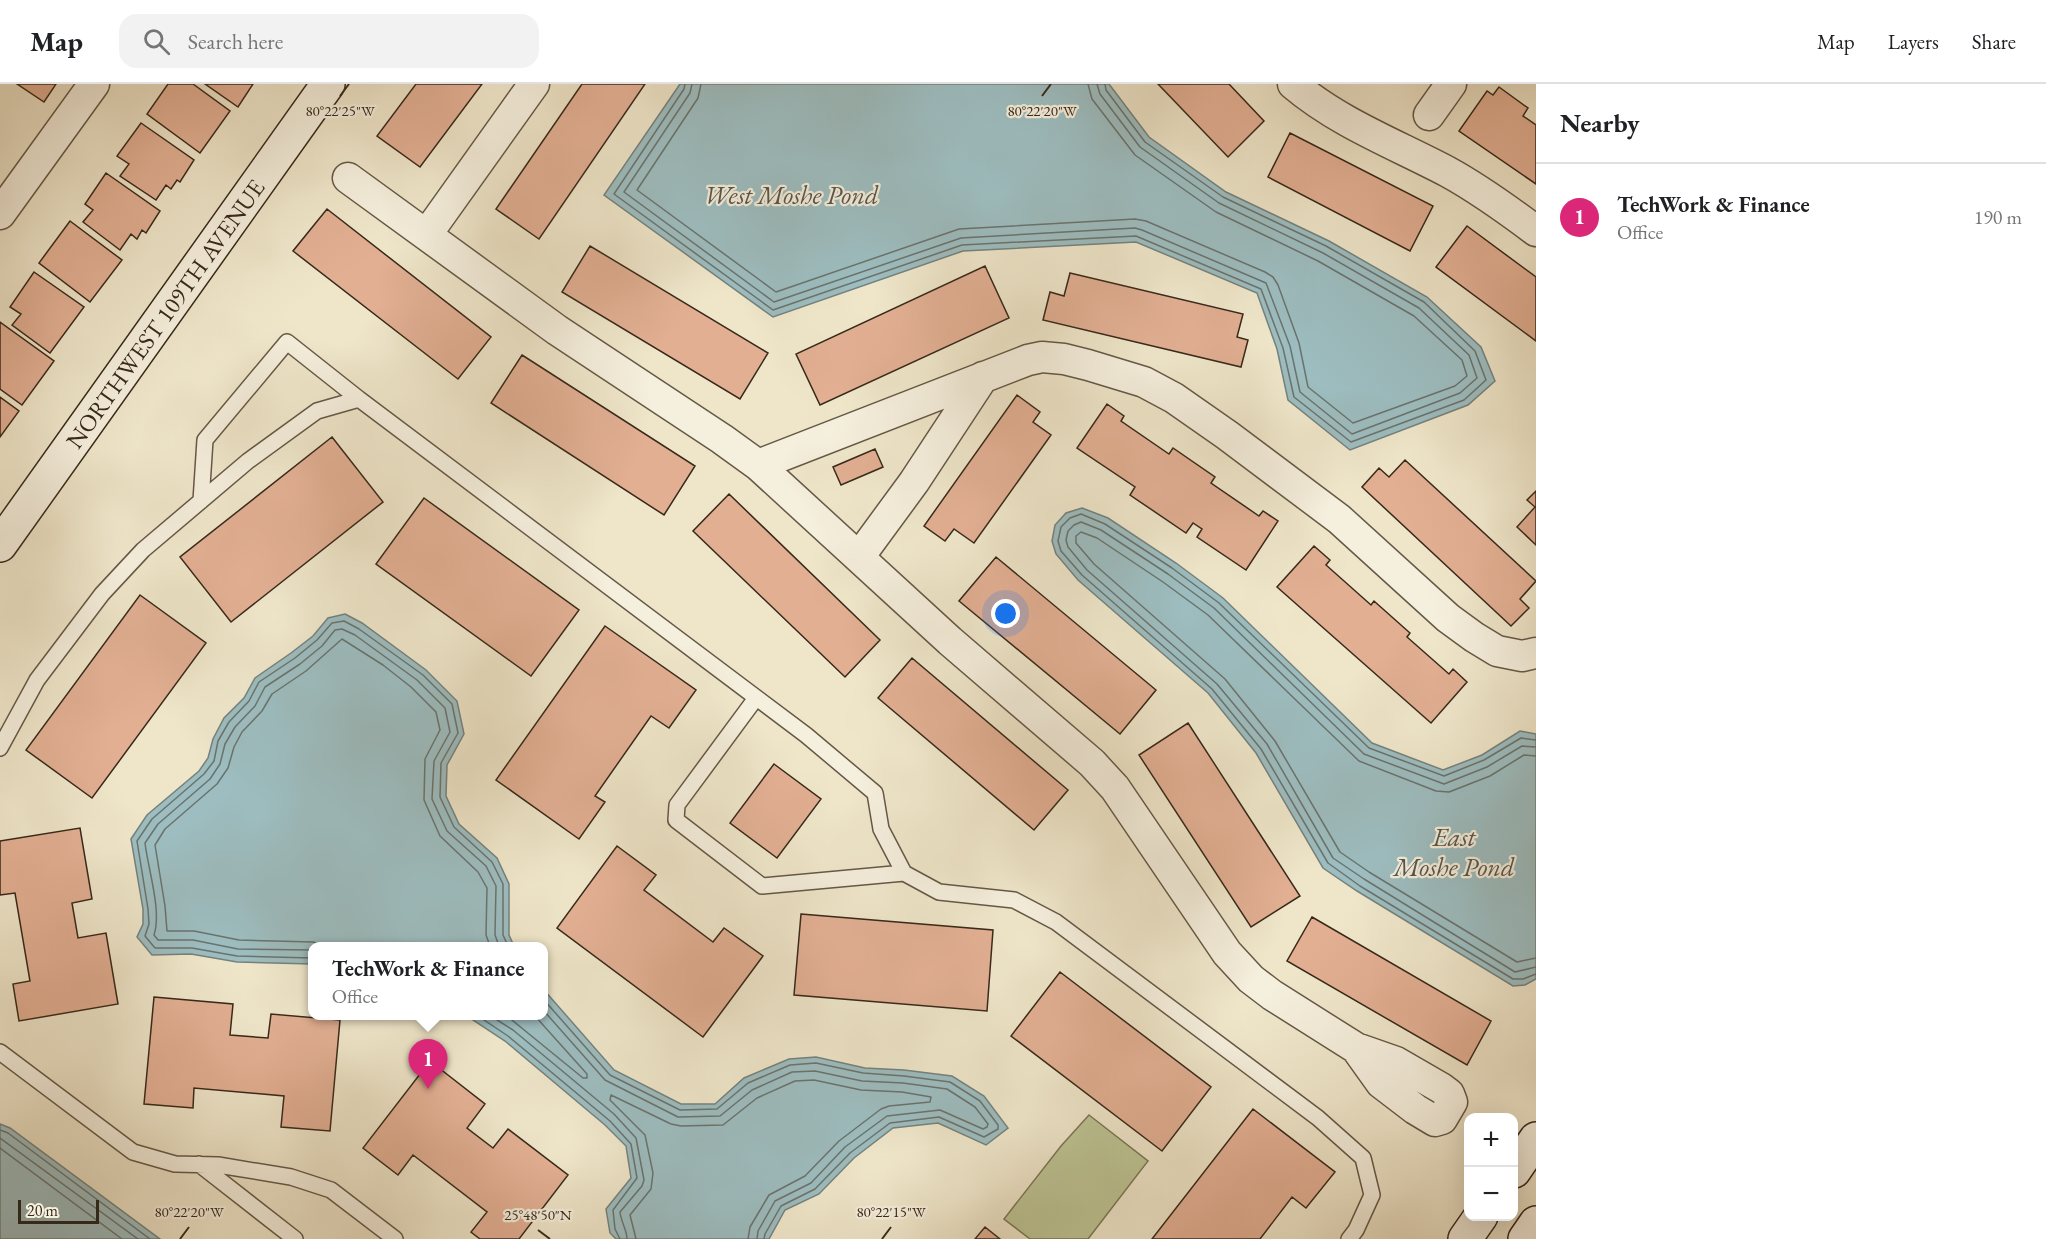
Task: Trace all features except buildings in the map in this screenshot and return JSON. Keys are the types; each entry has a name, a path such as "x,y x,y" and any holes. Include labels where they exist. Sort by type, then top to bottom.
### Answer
{"street":[{"path":"0,214 94,84"},
{"name":"NORTHWEST 109TH AVENUE","path":"0,545 328,84"},
{"path":"427,234 534,84"},
{"path":"1293,84 1326,110 1447,171 1477,189 1536,231"},
{"path":"1429,115 1452,84"},
{"path":"348,178 557,330 758,465 950,641 1092,763 1114,788 1238,966 1272,995 1356,1048"},
{"path":"758,465 1028,360 1042,357 1088,364 1144,382 1174,398 1227,435 1339,519 1448,618 1474,637 1497,651 1522,656 1536,653"},
{"path":"859,557 914,482 983,377"},
{"path":"1517,1167 1536,1139"},
{"path":"1465,1239 1478,1221"},
{"path":"1525,1239 1536,1223"}],"lane":[{"path":"201,501 205,440 287,342 359,399 806,735 875,793 881,830 904,873"},
{"path":"0,748 37,680 102,594 144,550 248,461 317,411 359,399"},
{"path":"756,698 676,805 676,820 762,886 904,873 939,891 1014,900 1056,922 1318,1118 1363,1158 1372,1195 1356,1230 1349,1239"},
{"path":"0,1052 133,1152 175,1164 218,1165 291,1177 331,1190 395,1239"},
{"path":"199,1164 295,1239"}],"green space":[{"path":"1089,1115 1148,1161 1088,1239 1030,1239 1004,1219 1061,1146"}],"water":[{"name":"West Moshe Pond","path":"680,84 1109,84 1149,137 1226,192 1329,241 1427,297 1481,347 1495,381 1468,405 1350,450 1288,400 1277,349 1257,293 1136,242 963,251 773,317 604,195"},
{"name":"East Moshe Pond","path":"1082,508 1108,518 1176,563 1223,598 1372,743 1443,770 1482,755 1520,731 1536,734 1536,979 1525,985 1513,986 1323,868 1256,753 1208,693 1078,580 1056,554 1052,541 1055,525 1066,513"},
{"path":"345,614 362,623 426,670 457,701 464,734 447,765 446,796 459,824 497,858 509,884 509,935 512,942 308,942 308,964 237,962 191,954 152,955 137,937 143,924 143,909 131,839 147,815 199,771 208,758 213,739 224,718 244,698 255,678 313,636 328,618"},
{"path":"548,995 614,1070 681,1104 715,1104 744,1078 789,1059 816,1057 865,1068 952,1076 984,1096 1008,1128 986,1145 938,1123 893,1128 854,1158 819,1194 785,1210 769,1239 616,1239 610,1233 606,1209 631,1178 626,1146 605,1125 505,1041 473,1020 548,1020"},
{"path":"0,1124 10,1128 160,1239 0,1239"}],"place":[{"name":"TechWork & Finance","path":"428,1089"}]}
